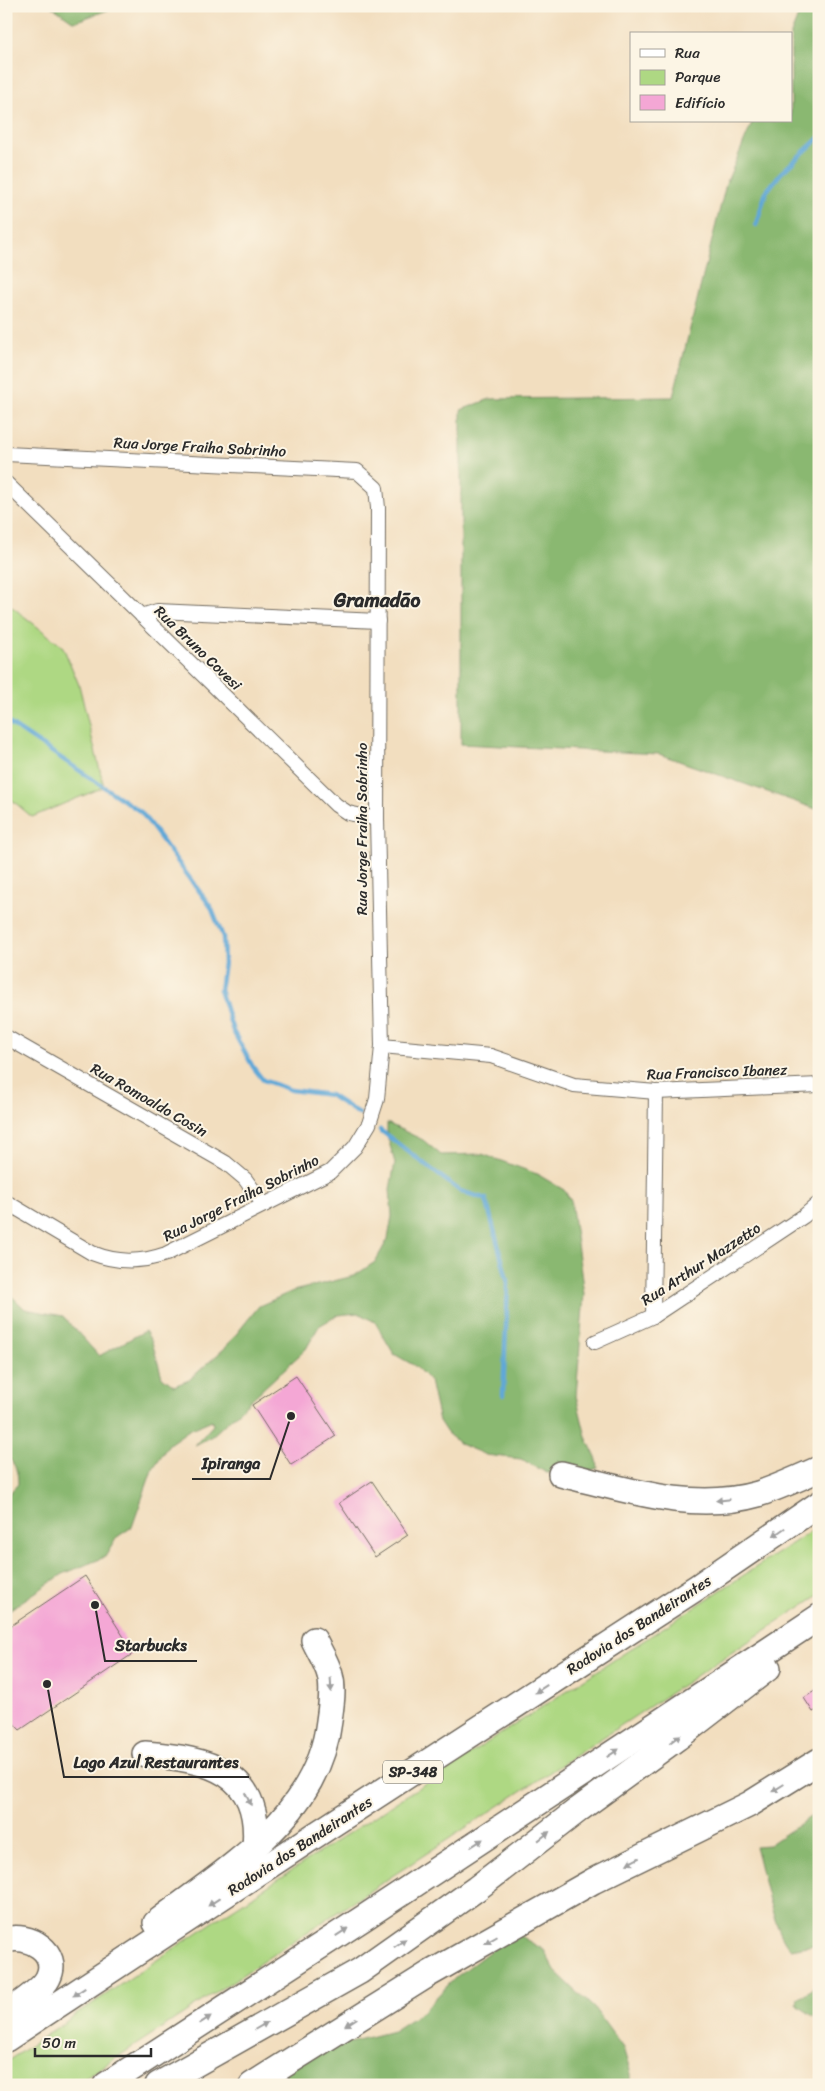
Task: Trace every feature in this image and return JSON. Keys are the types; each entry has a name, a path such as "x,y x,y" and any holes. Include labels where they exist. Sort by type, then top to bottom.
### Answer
{"highway":[{"path":"561,1474 661,1498 693,1502 726,1500 757,1494 819,1469"},
{"name":"Rodovia dos Bandeirantes","path":"6,2039 696,1588 819,1504"},
{"path":"106,2085 365,1917 819,1617"},
{"path":"158,2085 360,1971 476,1888 738,1692 819,1627"},
{"path":"103,1976 146,1930 255,1848 275,1829 297,1802 316,1769 328,1733 331,1702 330,1675 314,1640"},
{"path":"145,1754 197,1761 223,1770 242,1787 252,1808 257,1827 255,1848"},
{"path":"252,2085 429,1974 594,1881 750,1804 819,1762"},
{"path":"6,1940 23,1938 36,1943 45,1951 50,1972 46,1982 6,2014"}],"street":[{"name":"Rua Jorge Fraiha Sobrinho","path":"6,454 357,471 376,488 378,508 378,819 382,1046 377,1098 368,1124 355,1147 330,1172 166,1254 152,1259 123,1261 102,1257 92,1253 6,1202"},
{"name":"Rua Bruno Covesi","path":"6,483 336,805 348,812 378,819"},
{"path":"142,616 157,611 378,621"},
{"name":"Rua Romoaldo Cosin","path":"6,1037 226,1163 245,1179 264,1205"},
{"name":"Rua Francisco Ibanez","path":"382,1046 491,1056 574,1085 656,1092 819,1085"},
{"path":"653,1316 656,1092"},
{"name":"Rua Arthur Mazzetto","path":"595,1342 653,1316 804,1216 819,1203"}],"green space":[{"path":"51,6 119,6 74,22"},
{"path":"802,6 819,6 819,810 659,754 461,744 461,410 490,399 673,397 726,184 753,122 792,122 792,32"},
{"path":"6,602 63,647 79,685 104,787 32,817 6,795"},
{"path":"387,1123 423,1140 441,1155 482,1154 537,1174 564,1190 571,1201 584,1294 576,1396 586,1437 597,1460 598,1468 589,1471 547,1473 521,1459 486,1455 460,1444 447,1433 439,1421 430,1381 415,1366 394,1354 375,1322 358,1313 338,1315 319,1326 306,1349 212,1436 195,1445 213,1425 212,1420 189,1430 169,1444 152,1470 132,1527 117,1537 105,1557 63,1574 6,1612 6,1497 18,1484 18,1476 16,1468 6,1456 6,1291 25,1309 63,1316 99,1356 145,1331 152,1342 162,1377 174,1386 189,1380 225,1348 259,1306 293,1291 354,1276 375,1262 388,1239 392,1216 390,1189 395,1163 387,1135"},
{"path":"819,1526 819,1595 75,2085 6,2085 6,2062 225,1914"},
{"path":"819,1811 819,1944 791,1949 785,1942 774,1917 755,1846 769,1845"},
{"path":"518,1935 544,1950 555,1971 594,2008 623,2048 631,2074 631,2085 272,2085 303,2054 393,2031 422,2012 456,1977 494,1948"},
{"path":"819,1985 819,2020 797,2005 798,1998"}],"building":[{"path":"296,1376 336,1436 291,1465 252,1405"},
{"path":"372,1481 408,1535 375,1557 339,1503"},
{"path":"85,1576 134,1653 20,1730 6,1715 6,1629"},
{"path":"819,1688 819,1709 813,1712 804,1698"}],"waterway":[{"path":"756,225 766,192 781,173 819,138"},
{"path":"6,721 141,812 211,907 223,937 224,963 220,990 233,1031 253,1067 263,1080 291,1090 330,1095 359,1114"},
{"path":"380,1130 460,1191 486,1199 508,1283 503,1395"}],"place":[{"name":"Ipiranga","path":"291,1416"},
{"name":"Starbucks","path":"95,1605"},
{"name":"Lago Azul Restaurantes","path":"47,1684"}],"district":[{"name":"Gramadão","path":"377,600"}]}
